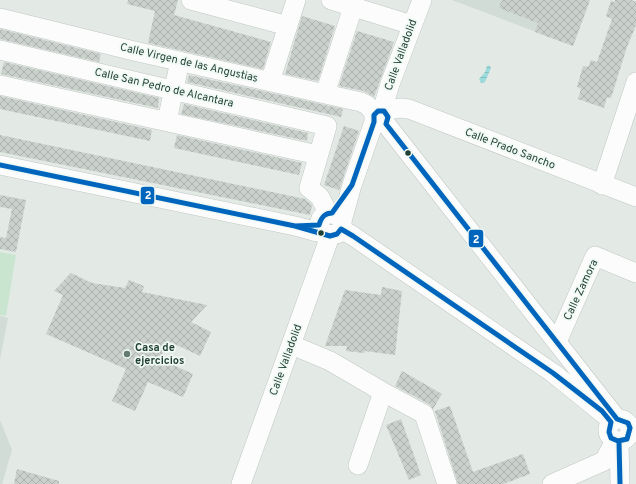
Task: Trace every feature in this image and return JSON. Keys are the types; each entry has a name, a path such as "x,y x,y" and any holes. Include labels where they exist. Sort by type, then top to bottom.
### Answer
{"street":[{"path":"191,0 288,26"},
{"path":"270,82 296,0"},
{"path":"331,0 412,25"},
{"name":"Calle Valladolid","path":"241,484 292,345 331,224 352,185 378,121 388,89 422,0"},
{"path":"325,94 353,7"},
{"name":"Calle Virgen de las Angustias","path":"0,18 270,82 362,102 367,105 378,121"},
{"name":"Calle San Pedro de Alcantara","path":"0,50 327,126 318,155"},
{"path":"167,121 180,61"},
{"path":"602,185 636,82"},
{"path":"0,85 318,155 309,188 320,197 331,224"},
{"name":"Calle Prado Sancho","path":"378,121 400,108 410,109 636,197"},
{"path":"378,121 624,427 620,484"},
{"path":"0,165 296,226 331,224 354,236 553,373 602,412 624,427"},
{"name":"Calle Zamora","path":"557,342 595,256 636,274"},
{"path":"292,345 330,361 424,414 447,484"},
{"path":"553,373 570,358"},
{"path":"358,465 383,392"},
{"path":"552,484 571,480 604,461 624,427"}],"shaded area":[{"path":"452,0 590,0 573,46"},
{"path":"0,316 8,318 0,360"},
{"path":"0,420 12,450 2,484 0,484"}],"green space":[{"path":"0,252 16,255 6,316 0,315"}],"water":[{"path":"489,65 491,68 485,82 481,83 479,79"}],"building":[{"path":"128,0 178,0 174,15 271,42 263,69 148,43 155,11 127,4"},
{"path":"502,0 590,0 573,46 535,32 538,23 499,8"},
{"path":"615,0 631,0 636,2 636,25 627,47 611,98 607,97 604,108 578,99 581,89 577,87 583,66 588,67 591,60 597,62 612,19 606,16 611,1 615,2"},
{"path":"302,16 335,26 318,81 285,74"},
{"path":"0,29 101,54 99,62 0,39"},
{"path":"357,31 394,42 374,97 364,91 339,86"},
{"path":"4,62 159,98 158,108 1,74"},
{"path":"189,75 343,109 341,117 187,82"},
{"path":"0,96 152,130 150,141 0,109"},
{"path":"184,104 308,133 307,141 181,114"},
{"path":"344,126 359,131 339,190 324,185"},
{"path":"0,135 305,199 312,205 310,215 0,152"},
{"path":"177,135 302,163 299,175 174,148"},
{"path":"0,195 26,200 16,252 0,249 0,237 6,238 12,209 0,207"},
{"path":"71,273 92,283 125,288 129,280 144,286 142,292 207,305 191,322 211,332 200,356 168,341 160,359 193,374 183,397 148,382 135,411 112,401 126,369 46,334 63,295 54,291"},
{"path":"382,287 402,291 395,355 365,351 364,353 346,351 347,346 325,346 345,290 381,295"},
{"path":"402,371 442,394 433,409 429,404 395,386"},
{"path":"450,406 473,472 523,454 530,474 503,484 458,484 435,411"},
{"path":"401,419 421,475 409,480 386,425"},
{"path":"17,469 59,481 59,484 14,484"}],"transit line":[{"name":"2","path":"378,111 384,111 388,117 386,124 617,419 628,423 630,428 627,439 618,441 611,438 609,432 611,422 602,411 553,373 353,236 341,229 337,234 330,236 295,226 319,225 323,216 332,213 352,185 374,122 374,115 378,111"},
{"name":"2","path":"0,165 295,226"},
{"name":"2","path":"619,442 620,484"}],"place":[{"name":"Casa de ejercicios","path":"127,354"}]}
